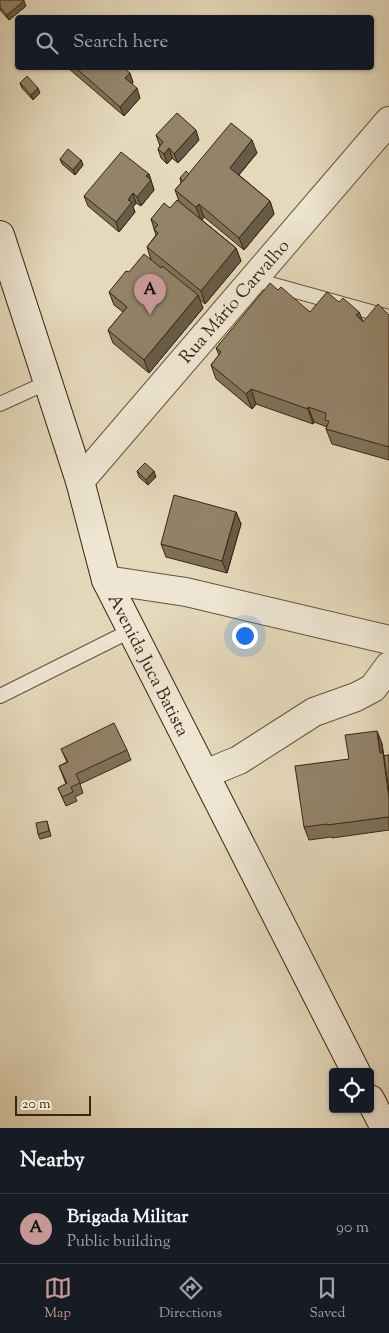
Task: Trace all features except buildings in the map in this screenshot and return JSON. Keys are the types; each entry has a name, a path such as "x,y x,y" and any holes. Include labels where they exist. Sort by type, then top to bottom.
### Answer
{"street":[{"name":"Rua Mário Carvalho","path":"80,481 389,121"},
{"name":"Avenida Juca Batista","path":"0,235 80,481 106,580 354,1068"},
{"path":"106,580 186,592 389,640"},
{"path":"205,774 239,760 314,712 356,697 372,688 389,666"},
{"path":"374,1107 385,1128"}],"lane":[{"path":"253,279 389,317"},
{"path":"0,404 48,382"},
{"path":"0,696 132,630"}],"place":[{"name":"Brigada Militar","path":"150,315"}]}
